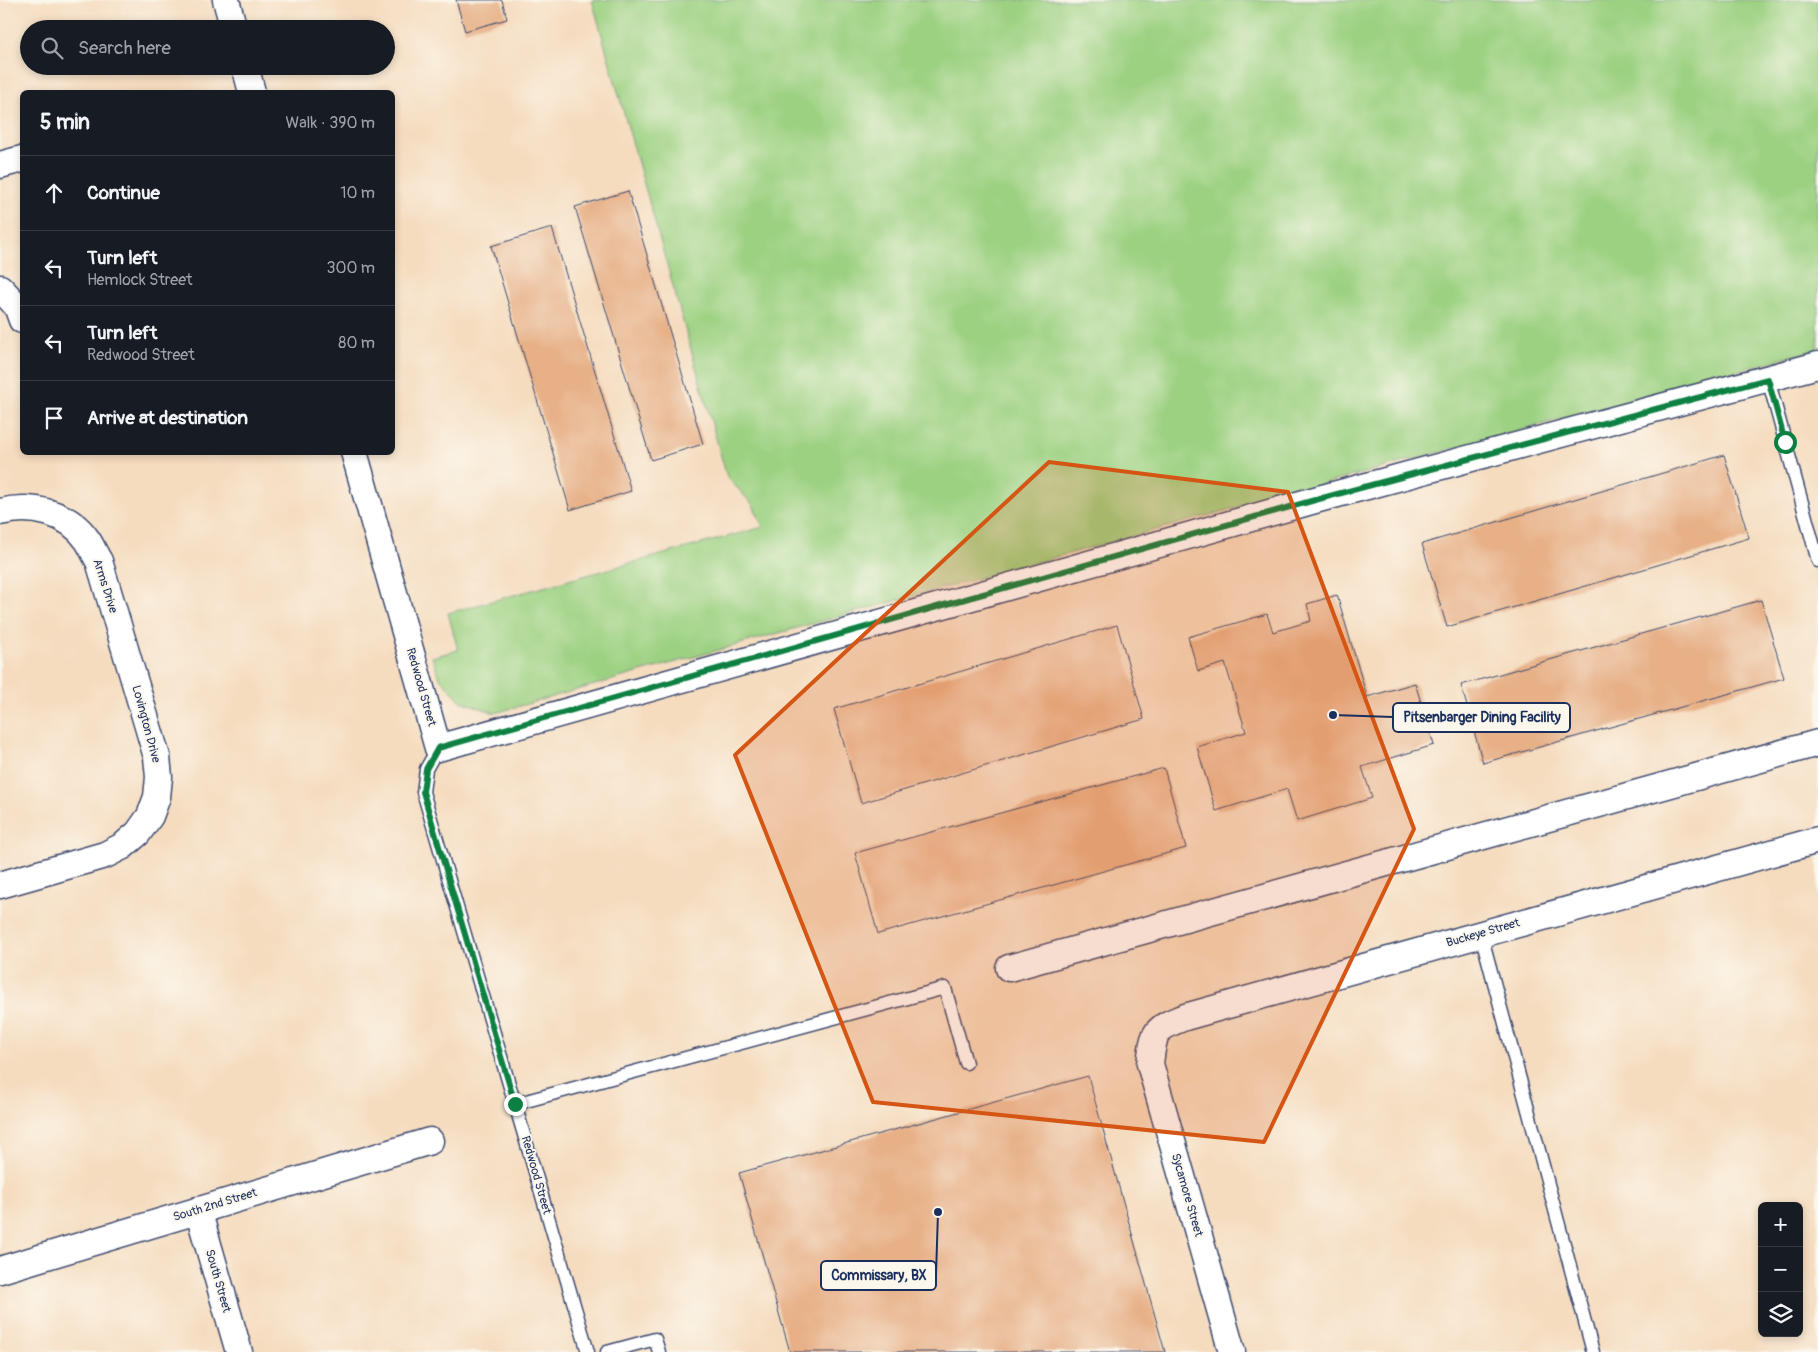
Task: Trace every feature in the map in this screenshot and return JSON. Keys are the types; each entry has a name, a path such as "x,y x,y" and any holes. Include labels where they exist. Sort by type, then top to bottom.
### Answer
{"street":[{"path":"226,0 232,20"},
{"path":"247,75 251,90"},
{"path":"0,165 20,160"},
{"path":"0,288 17,306 20,314"},
{"path":"438,748 1315,500 1818,365"},
{"name":"Redwood Street","path":"355,455 438,748"},
{"name":"Arms Drive","path":"0,512 21,508 38,510 57,515 74,525 87,539 99,562 123,642"},
{"name":"Lovington Drive","path":"0,885 105,855 123,846 138,833 150,816 157,797 159,777 157,757 123,642"},
{"path":"1010,968 1818,743"},
{"name":"Buckeye Street","path":"1153,1036 1166,1024 1185,1017 1818,840"},
{"name":"Sycamore Street","path":"1153,1036 1150,1064 1232,1352"},
{"name":"South 2nd Street","path":"0,1270 430,1141"},
{"name":"South Street","path":"198,1210 239,1352"}],"lane":[{"path":"1768,379 1818,561"},
{"name":"Redwood Street","path":"438,748 426,769 423,792 588,1352"},
{"path":"1481,934 1592,1352"},
{"path":"515,1104 945,988 966,1063"},
{"path":"607,1352 655,1340 659,1352"}],"highlighted area":[{"path":"1049,462 1288,492 1414,829 1264,1142 873,1102 735,755"}],"green space":[{"path":"592,0 1818,0 1818,349 804,626 495,713 461,701 440,678 432,657 458,650 448,613 763,527 753,505 727,477"}],"building":[{"path":"456,0 502,0 507,19 465,31"},
{"path":"628,191 703,444 651,460 575,207"},
{"path":"552,228 631,491 570,510 491,246"},
{"path":"1724,455 1749,538 1447,627 1422,544"},
{"path":"1337,595 1367,697 1415,683 1434,745 1362,767 1372,798 1297,821 1287,789 1216,811 1197,747 1246,732 1225,663 1198,671 1188,637 1267,614 1273,632 1311,621 1307,604"},
{"path":"1761,600 1784,678 1483,763 1461,685"},
{"path":"1117,625 1144,719 861,803 834,709"},
{"path":"1164,768 1186,848 878,934 855,853"},
{"path":"1088,1076 1165,1352 790,1352 739,1173"}],"place":[{"name":"Pitsenbarger Dining Facility","path":"1333,715"},
{"name":"Commissary, BX","path":"938,1212"}],"route":[{"path":"515,1104 423,792 426,769 438,748 1315,500 1768,379 1785,442"}]}
